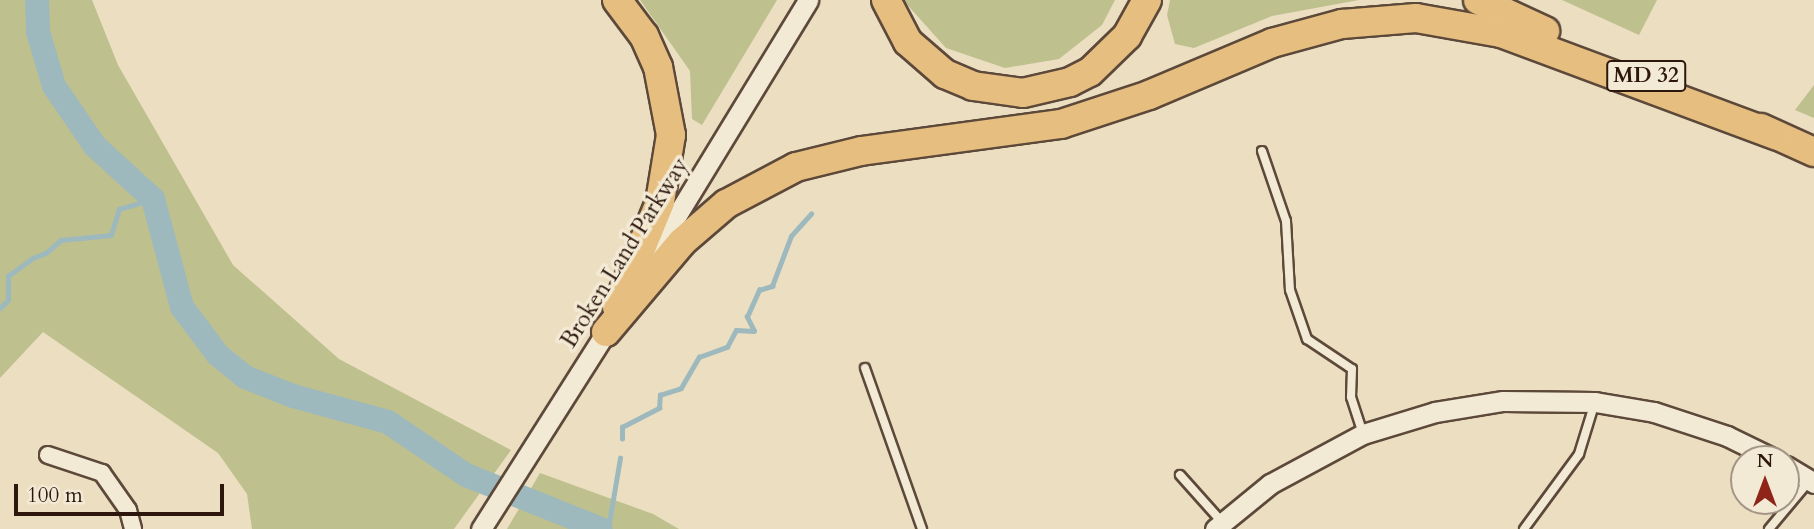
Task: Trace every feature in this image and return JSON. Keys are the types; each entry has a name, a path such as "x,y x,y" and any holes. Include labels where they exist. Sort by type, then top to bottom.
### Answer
{"highway":[{"path":"606,332 660,202 671,135 658,67 644,36 617,0"},
{"path":"886,0 908,41 945,74 973,86 1023,93 1058,86 1090,72 1127,36 1147,0"},
{"name":"MD 32","path":"1478,0 1814,152"},
{"path":"606,332 682,242 726,204 796,167 861,151 1061,124 1149,95 1272,43 1342,24 1416,18 1501,33 1776,135"}],"street":[{"name":"Broken Land Parkway","path":"481,529 606,332 808,0"},
{"path":"1219,525 1270,484 1363,434 1471,405 1534,399 1595,402 1689,422 1742,445"},
{"path":"48,455 102,473 128,510 133,529"}],"lane":[{"path":"1262,151 1286,221 1290,289 1307,339 1352,369 1351,397 1363,434"},
{"path":"865,368 922,529"},
{"path":"1524,529 1579,454 1595,402"},
{"path":"1180,475 1219,525"},
{"path":"1769,529 1813,479"}],"green space":[{"path":"0,0 92,0 118,65 233,265 339,359 511,450 454,529 252,529 247,494 218,453 43,332 0,378"},
{"path":"640,0 777,0 702,125 692,119 690,71"},
{"path":"903,0 1115,0 1102,25 1059,59 1005,68 946,48"},
{"path":"1170,0 1359,0 1272,16 1194,48 1175,44 1167,15"},
{"path":"1562,0 1657,0 1639,35"},
{"path":"1814,85 1814,118 1795,110"},
{"path":"540,473 653,514 679,529 507,529"}],"waterway":[{"path":"37,0 38,32 54,86 95,146 153,199 182,307 218,355 245,377 293,396 388,422 466,475 601,529"},
{"path":"0,308 8,300 8,276 33,258 46,253 61,240 111,235 119,209 153,199"},
{"path":"622,439 622,427 659,408 660,395 681,388 699,357 727,347 736,330 754,331 747,317 759,290 772,286 791,236 811,214"},
{"path":"608,529 620,458"}]}
